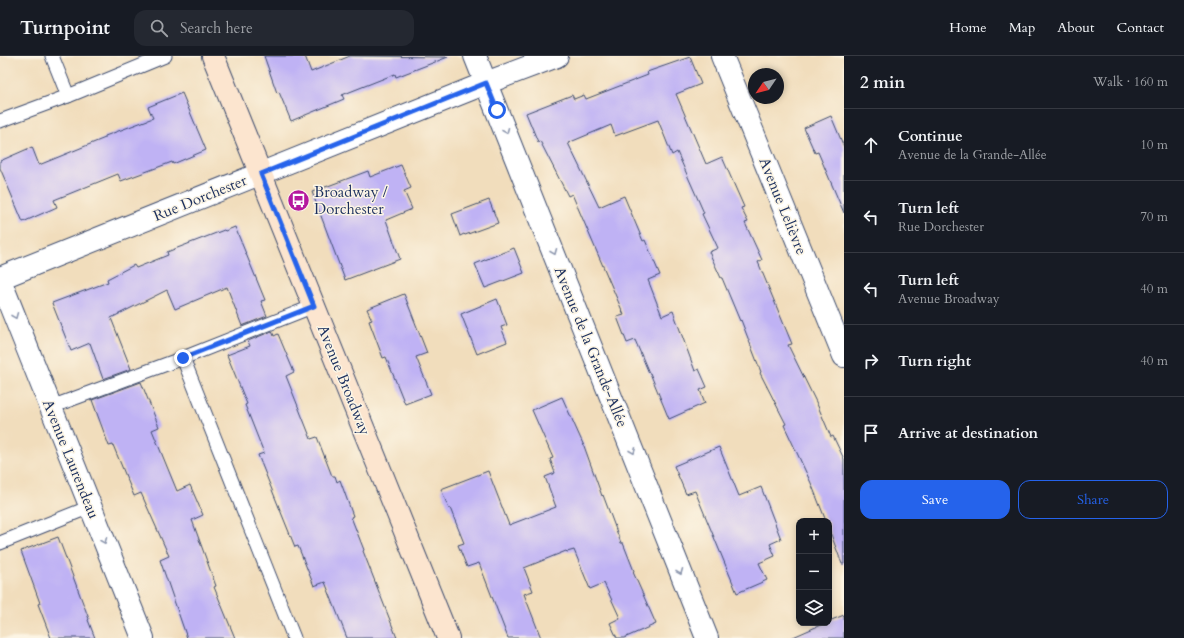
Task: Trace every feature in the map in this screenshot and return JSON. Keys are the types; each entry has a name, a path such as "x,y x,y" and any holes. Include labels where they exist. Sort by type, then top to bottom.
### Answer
{"street":[{"name":"Avenue Broadway","path":"213,56 448,638"},
{"name":"Avenue de la Grande-Allée","path":"475,56 707,638"},
{"name":"Rue Dorchester","path":"0,279 486,83 557,56"},
{"name":"Avenue Lelièvre","path":"722,56 844,356"},
{"name":"Avenue Laurendeau","path":"0,279 143,638"}],"lane":[{"path":"52,56 68,96"},
{"path":"0,121 68,96 165,56"},
{"path":"51,407 183,358 314,306"},
{"path":"183,358 294,638"},
{"path":"0,543 90,507"}],"building":[{"path":"264,56 305,56 311,72 350,56 448,57 396,77 395,74 342,95 344,99 291,121 279,92 277,93"},
{"path":"690,57 701,84 676,94 706,164 722,157 744,207 741,208 748,222 745,223 762,260 758,262 792,344 788,345 817,404 831,437 833,436 844,459 844,564 842,564 832,537 832,518 825,518 811,483 784,425 786,424 760,373 761,372 741,320 740,321 722,278 709,252 718,248 702,214 704,213 677,152 672,155 658,120 615,136 611,125 568,143 599,207 624,196 643,241 645,240 660,275 648,280 662,316 673,311 695,371 699,369 707,387 700,390 705,403 669,419 635,340 627,343 617,317 624,315 572,194 568,196 540,141 538,142 526,113 572,95 574,99 584,95 586,99 648,75 647,72"},
{"path":"182,93 206,150 173,164 172,162 121,181 118,174 54,200 57,207 23,222 0,168 0,161 32,147 39,165 105,138 105,136 153,118 148,107"},
{"path":"831,116 844,147 844,213 818,152 815,153 804,128"},
{"path":"401,165 411,188 404,191 412,209 386,220 400,259 345,280 312,192 368,171 370,177"},
{"path":"489,200 498,223 460,236 452,214"},
{"path":"235,227 265,300 261,301 267,316 242,326 227,287 175,309 167,290 111,318 131,369 103,379 90,343 71,351 52,303 108,282 107,279 134,265 136,268 168,255 167,252"},
{"path":"514,248 524,273 485,288 475,264"},
{"path":"404,294 427,353 416,357 431,394 405,404 386,357 383,358 369,321 372,320 367,309"},
{"path":"497,299 507,325 501,327 507,342 477,354 461,314"},
{"path":"272,331 274,336 278,334 294,372 286,376 311,439 317,437 332,476 335,476 337,482 340,480 353,516 351,517 364,550 363,551 397,638 347,638 325,582 314,586 298,546 295,547 258,455 264,453 245,405 247,404 227,355 250,346 248,341"},
{"path":"141,382 159,427 152,430 177,491 190,485 203,515 192,520 216,586 214,587 235,638 187,638 160,560 169,556 141,493 134,496 113,445 109,446 92,400"},
{"path":"562,397 584,446 621,543 623,543 634,571 633,572 656,624 624,638 617,638 610,623 620,618 604,583 590,589 574,550 566,551 524,568 533,591 524,594 541,638 508,638 479,563 467,567 458,545 464,543 441,489 488,471 509,525 556,507 545,477 555,473 550,459 553,458 532,410"},
{"path":"719,447 739,496 761,487 781,539 770,544 775,556 759,563 767,580 737,593 695,491 686,494 674,466"},
{"path":"58,537 95,638 51,638 38,604 40,603 21,551"},
{"path":"844,615 844,638 791,638 818,626 832,626 832,620"}],"place":[{"name":"Broadway / Dorchester","path":"298,201"}],"route":[{"path":"183,358 314,306 261,174 486,83 497,110"}]}
